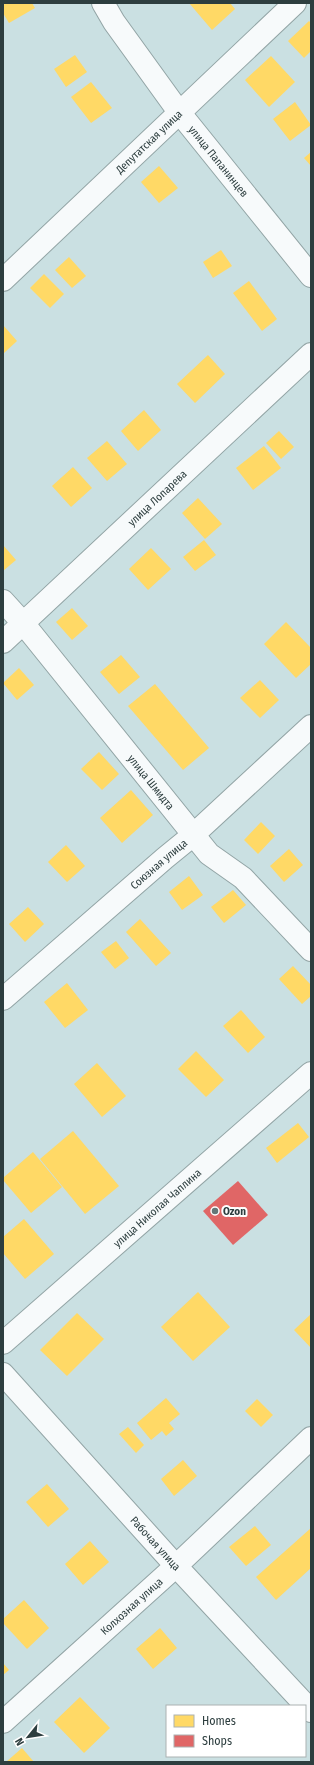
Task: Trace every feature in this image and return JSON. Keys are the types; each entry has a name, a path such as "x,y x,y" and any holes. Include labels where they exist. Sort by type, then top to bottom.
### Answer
{"street":[{"name":"улица Папанинцев","path":"103,3 114,22 179,112 311,276"},
{"name":"Депутатская улица","path":"3,280 295,3"},
{"name":"улица Лопарева","path":"3,642 311,354"},
{"name":"улица Шмидта","path":"3,601 23,623 192,836 209,854 243,878 311,950"},
{"name":"Союзная улица","path":"3,999 192,836 311,726"},
{"name":"улица Николая Чаплина","path":"3,1342 311,1073"},
{"name":"Рабочая улица","path":"3,1374 176,1566 305,1705"},
{"name":"Колхозная улица","path":"3,1722 176,1566 311,1438"}],"building: Homes":[{"path":"3,3 32,3 35,8 9,23 3,13"},
{"path":"189,3 230,3 235,9 212,30"},
{"path":"309,21 311,23 311,51 304,58 288,41"},
{"path":"75,55 87,72 66,87 54,69"},
{"path":"271,56 295,82 269,107 245,80"},
{"path":"91,82 112,108 91,123 71,97"},
{"path":"295,102 311,125 290,141 273,119"},
{"path":"311,152 311,166 304,158"},
{"path":"159,166 178,188 159,203 141,182"},
{"path":"221,250 232,266 213,278 203,262"},
{"path":"69,257 86,276 72,288 55,270"},
{"path":"44,274 64,294 50,308 30,288"},
{"path":"249,281 277,319 262,331 233,293"},
{"path":"3,325 17,341 3,354"},
{"path":"208,355 225,374 195,403 177,384"},
{"path":"144,410 161,430 138,451 121,431"},
{"path":"279,431 294,447 281,459 266,443"},
{"path":"107,441 127,464 107,481 87,458"},
{"path":"264,446 281,468 253,490 236,468"},
{"path":"73,467 92,488 71,507 52,486"},
{"path":"198,498 222,524 205,539 182,513"},
{"path":"204,540 216,555 195,571 183,557"},
{"path":"3,545 16,560 3,571"},
{"path":"151,548 171,569 148,590 129,569"},
{"path":"72,608 88,626 72,640 56,622"},
{"path":"286,622 311,648 311,664 296,678 264,644"},
{"path":"121,655 140,677 119,694 100,672"},
{"path":"19,668 34,685 17,700 3,683"},
{"path":"260,680 279,700 260,718 240,698"},
{"path":"155,684 209,748 183,770 128,706"},
{"path":"99,752 119,774 102,790 81,769"},
{"path":"131,790 153,815 122,843 100,818"},
{"path":"261,822 275,836 258,854 244,840"},
{"path":"66,845 85,866 67,882 48,862"},
{"path":"289,849 303,865 284,882 270,866"},
{"path":"189,876 203,895 182,910 169,892"},
{"path":"233,890 246,905 224,923 211,907"},
{"path":"28,907 44,924 25,942 9,924"},
{"path":"140,919 171,953 156,966 126,932"},
{"path":"116,941 129,958 115,969 101,952"},
{"path":"293,966 311,985 311,996 302,1004 279,979"},
{"path":"67,983 88,1010 65,1028 44,1002"},
{"path":"241,1010 265,1037 248,1053 223,1026"},
{"path":"196,1051 224,1080 206,1097 178,1069"},
{"path":"97,1063 126,1096 102,1117 74,1084"},
{"path":"298,1123 309,1137 277,1163 266,1148"},
{"path":"73,1131 119,1186 85,1214 40,1159"},
{"path":"33,1152 62,1187 31,1213 3,1180 3,1178"},
{"path":"24,1219 54,1254 25,1279 3,1253 3,1237"},
{"path":"198,1292 230,1327 193,1361 161,1327"},
{"path":"77,1313 104,1339 67,1376 40,1350"},
{"path":"311,1314 311,1348 294,1330"},
{"path":"166,1398 180,1414 169,1423 174,1429 166,1436 162,1431 151,1440 137,1423"},
{"path":"257,1399 273,1415 261,1427 245,1411"},
{"path":"128,1427 144,1445 136,1453 119,1434"},
{"path":"183,1460 197,1476 174,1496 161,1479"},
{"path":"47,1484 69,1509 48,1527 26,1502"},
{"path":"255,1526 271,1545 246,1566 229,1547"},
{"path":"311,1528 311,1568 276,1600 256,1577"},
{"path":"90,1541 109,1562 83,1585 65,1564"},
{"path":"24,1600 49,1628 27,1649 3,1623 3,1619"},
{"path":"160,1628 177,1648 153,1669 136,1649"},
{"path":"3,1663 9,1670 3,1675"},
{"path":"80,1697 110,1728 84,1753 54,1722"},
{"path":"22,1748 34,1762 6,1762"}],"building: Shops":[{"path":"238,1181 268,1215 233,1245 203,1211"}],"place":[{"name":"Ozon","path":"215,1211"}]}
